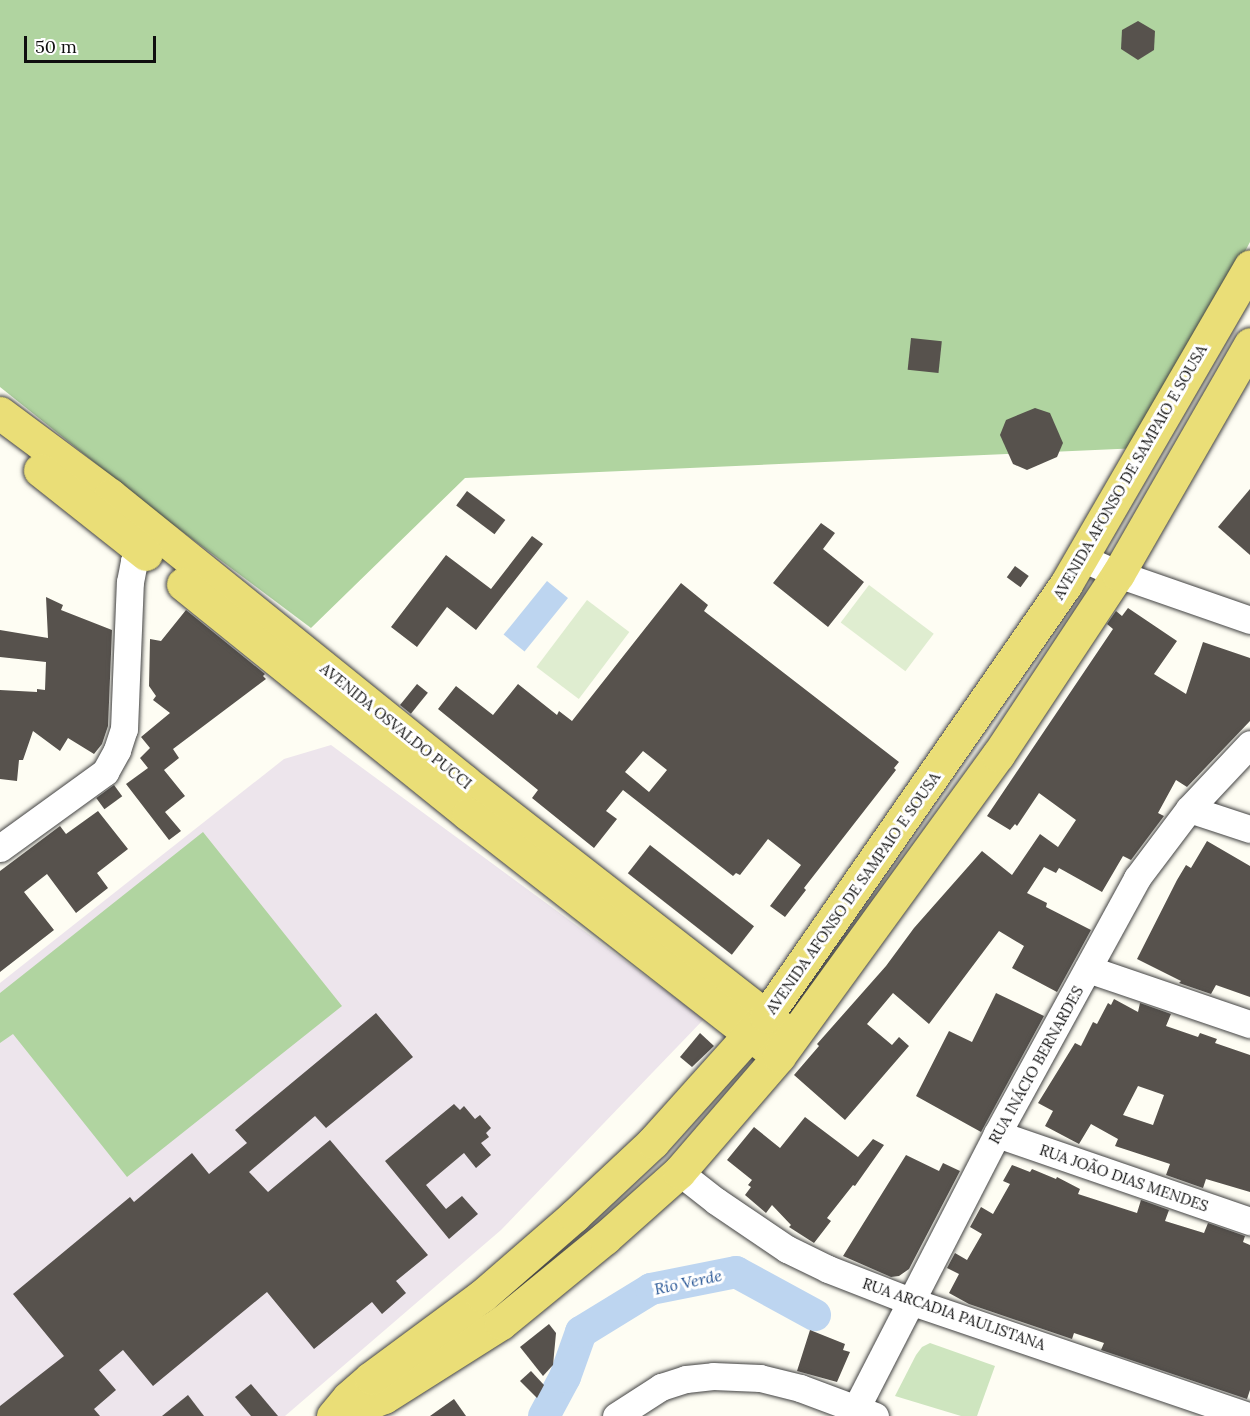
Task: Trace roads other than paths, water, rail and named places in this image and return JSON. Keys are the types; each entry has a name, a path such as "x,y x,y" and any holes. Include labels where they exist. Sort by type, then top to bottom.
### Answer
{"main road":[{"name":"AVENIDA AFONSO DE SAMPAIO E SOUSA","path":"334,1416 348,1398 371,1378 482,1296 535,1251 653,1142 758,1026 971,724 1082,558 1250,266"},
{"name":"AVENIDA AFONSO DE SAMPAIO E SOUSA","path":"334,1416 384,1397 501,1323 606,1238 679,1172 786,1047 998,755 1118,574 1250,344"},
{"name":"AVENIDA OSVALDO PUCCI","path":"0,413 110,495 144,538"},
{"name":"AVENIDA OSVALDO PUCCI","path":"0,439 144,538 468,814 786,1047"},
{"path":"482,1296 501,1323"}],"street":[{"path":"0,848 105,771 117,750 123,729 130,582 144,538"},
{"path":"1082,558 1118,574 1250,620"},
{"name":"RUA INÁCIO BERNARDES","path":"861,1414 910,1300 997,1134 1137,878 1189,809 1250,744"},
{"path":"1189,809 1250,829"},
{"path":"1088,969 1250,1024"},
{"name":"RUA JOÃO DIAS MENDES","path":"997,1134 1250,1221"},
{"name":"RUA ARCADIA PAULISTANA","path":"679,1172 716,1202 787,1249 828,1269 910,1300 1248,1416"},
{"path":"616,1416 661,1387 686,1379 712,1376 760,1378 800,1388 861,1414"}],"water":[{"path":"547,581 568,598 525,652 504,635"}],"waterway":[{"name":"Rio Verde","path":"544,1416 565,1377 581,1332 651,1289 736,1272 815,1315"}]}
